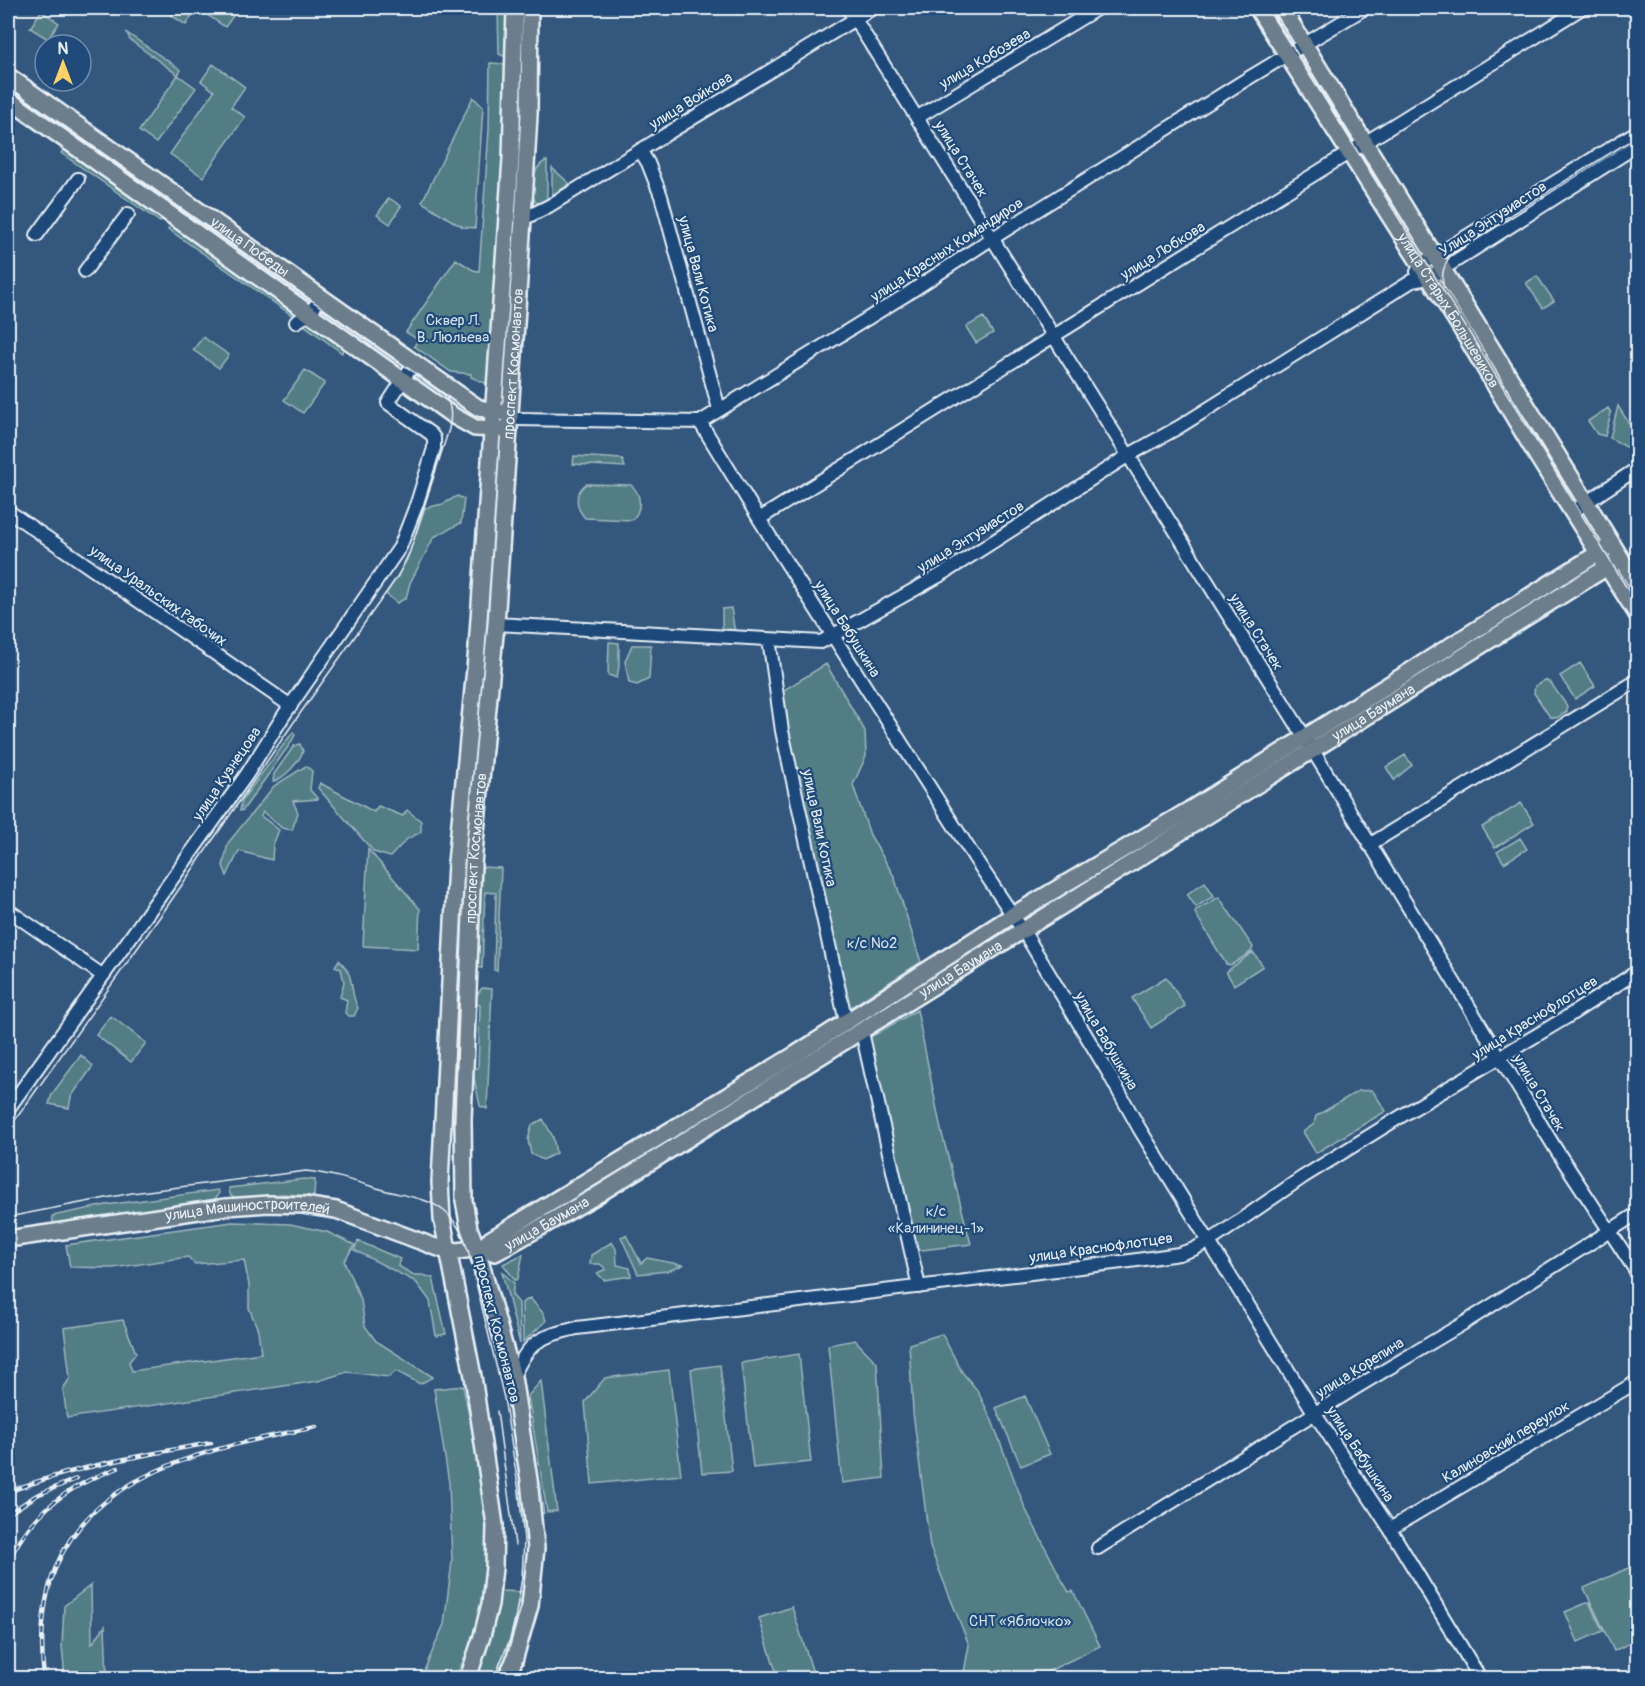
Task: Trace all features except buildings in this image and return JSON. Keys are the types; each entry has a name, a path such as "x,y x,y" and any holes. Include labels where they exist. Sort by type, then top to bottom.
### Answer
{"main road":[{"name":"проспект Космонавтов","path":"468,1678 490,1604 495,1525 472,1377 442,1219 440,1182 456,863 477,648 511,159 515,8"},
{"name":"проспект Космонавтов","path":"506,1678 514,1661 530,1606 536,1548 529,1480 513,1377 479,1249 469,1228 464,1201 463,1109 472,864 496,624 512,420 529,115 530,8"},
{"name":"улица Старых Большевиков","path":"1257,8 1484,365 1572,512 1614,564 1637,612"},
{"name":"улица Старых Большевиков","path":"1282,8 1587,502 1604,549"},
{"name":"улица Победы","path":"8,76 479,408 492,411"},
{"name":"улица Победы","path":"8,99 303,318 403,380 461,420 475,428 491,429 512,420"},
{"path":"492,411 512,420"},
{"name":"улица Баумана","path":"479,1249 491,1239 846,1022 1012,915 1189,810 1604,549"},
{"name":"улица Старых Большевиков","path":"1614,564 1638,586"},
{"name":"улица Баумана","path":"479,1249 495,1253 594,1197 1614,564"},
{"name":"улица Машиностроителей","path":"8,1239 215,1208 280,1204 336,1210 449,1252 479,1249"}],"street":[{"name":"улица Стачек","path":"848,8 1304,736 1557,1151 1638,1274"},
{"name":"улица Войкова","path":"523,219 549,206 873,8"},
{"name":"улица Кобозева","path":"918,117 1098,8"},
{"name":"улица Красных Командиров","path":"700,422 1286,55 1365,8"},
{"name":"улица Лобкова","path":"759,519 1582,8"},
{"name":"Улица Энтузиастов","path":"1439,263 1638,131"},
{"name":"Улица Энтузиастов","path":"1424,272 1638,145"},
{"name":"улица Вали Котика","path":"640,150 648,163 661,196 719,409"},
{"path":"37,234 78,179"},
{"path":"85,271 128,214"},
{"name":"улица Энтузиастов","path":"496,624 821,642 944,573 1424,272"},
{"path":"303,318 321,298"},
{"path":"403,380 414,363"},
{"name":"улица Кузнецова","path":"8,1109 102,975 162,896 400,547 434,448 434,438 387,403 403,380"},
{"path":"512,420 700,422"},
{"name":"улица Бабушкина","path":"700,422 833,636 1024,932 1139,1128 1315,1414 1390,1529 1480,1678"},
{"path":"1572,512 1638,468"},
{"name":"улица Уральских Рабочих","path":"8,511 294,702"},
{"name":"улица Вали Котика","path":"769,639 782,731 846,1022"},
{"path":"1369,845 1638,680"},
{"path":"8,910 102,975"},
{"name":"улица Краснофлотцев","path":"513,1377 520,1360 545,1336 594,1325 919,1287 1179,1254 1194,1249 1312,1171 1500,1058 1638,971"},
{"path":"862,1032 919,1287"},
{"name":"улица Корепина","path":"1098,1548 1638,1213"},
{"name":"Калиновский переулок","path":"1390,1529 1638,1381"}],"green space":[{"path":"160,8 197,8 186,25"},
{"path":"205,8 239,8 225,27 206,14"},
{"path":"498,8 506,8 506,54 503,56 499,54"},
{"path":"41,11 59,23 52,33 38,33 30,28"},
{"path":"127,33 181,70 178,75 130,40"},
{"name":"Сквер Л. В. Люльева","path":"490,63 505,64 504,133 487,384 471,377 471,374 451,372 414,346 418,340 406,332 456,259 473,270 479,271 489,130"},
{"path":"213,64 245,87 231,107 245,117 203,177 170,154 214,91 201,81"},
{"path":"178,75 196,88 156,143 139,131"},
{"path":"473,97 483,107 475,228 462,227 422,202"},
{"path":"65,147 162,214 160,222 61,153"},
{"path":"547,161 547,201 536,203 532,192 534,174"},
{"path":"552,168 570,184 552,195"},
{"path":"389,198 401,206 390,224 377,215"},
{"path":"174,222 294,307 293,316 168,229"},
{"path":"1537,276 1554,301 1543,308 1526,283"},
{"path":"308,317 344,343 342,353 300,322"},
{"path":"983,317 993,333 976,343 966,327"},
{"path":"203,337 229,355 219,368 193,350"},
{"path":"305,370 325,383 303,413 284,400"},
{"path":"1618,406 1637,436 1637,443 1626,447 1610,438"},
{"path":"1608,408 1611,413 1605,436 1597,434 1588,421"},
{"path":"574,456 622,459 625,467 573,464"},
{"path":"586,484 631,485 639,497 638,512 632,520 585,518 579,509 577,500 579,492"},
{"path":"457,496 464,499 461,523 434,537 410,583 406,598 397,603 386,594 407,560 425,508 443,504"},
{"path":"731,608 735,633 722,629 722,609"},
{"path":"609,642 619,643 617,678 608,675"},
{"path":"632,645 651,645 649,679 637,685 629,683 625,661"},
{"path":"1580,663 1595,686 1575,699 1560,676"},
{"name":"к/с №2","path":"826,664 865,731 866,756 853,785 870,835 894,876 921,962 848,1009 779,693"},
{"path":"1545,680 1551,683 1567,706 1567,712 1557,718 1550,717 1534,693 1535,686"},
{"path":"293,732 295,735 290,744 243,810 240,811 242,800"},
{"path":"300,744 303,751 295,765 273,782 274,774 294,746"},
{"path":"1405,755 1412,765 1394,780 1386,767"},
{"path":"306,766 312,771 310,790 318,799 293,801 298,813 292,830 282,828 263,812 261,816 279,830 273,845 272,860 239,851 227,876 223,866 228,843 274,786"},
{"path":"320,783 374,812 378,806 403,816 407,810 421,821 421,832 407,839 390,857 374,852 318,788"},
{"path":"1521,803 1534,823 1495,848 1482,827"},
{"path":"1520,838 1527,849 1504,863 1497,852"},
{"path":"368,849 420,909 418,949 363,946"},
{"path":"481,867 501,868 497,971 494,970 496,893 485,892 482,968 476,967"},
{"path":"1205,882 1214,896 1196,907 1187,894"},
{"path":"1219,897 1253,947 1251,952 1231,965 1226,964 1195,913 1196,910"},
{"path":"1253,952 1263,966 1234,985 1226,972"},
{"path":"339,960 345,966 350,978 358,1008 354,1016 345,1013 347,1000 340,997 344,982 341,969 335,966"},
{"path":"1166,977 1185,1006 1151,1028 1132,998"},
{"path":"482,988 492,989 487,1109 480,1106 472,1069 478,1068 480,1005 476,1004 477,995"},
{"name":"к/с «Калининец-1»","path":"917,1010 941,1130 971,1244 914,1251 869,1038"},
{"path":"111,1016 146,1043 131,1062 96,1035"},
{"path":"81,1055 93,1066 71,1097 69,1108 49,1104 52,1094"},
{"path":"1372,1090 1386,1111 1316,1153 1303,1132 1314,1124 1316,1116 1358,1091"},
{"path":"543,1119 553,1137 556,1153 543,1160 531,1154 528,1140 532,1125"},
{"path":"304,1179 315,1180 314,1196 284,1194 235,1198 230,1194 229,1188"},
{"path":"218,1190 219,1193 214,1201 54,1226 52,1216 106,1205"},
{"path":"232,1222 290,1224 327,1232 355,1245 344,1261 361,1300 365,1326 376,1341 433,1377 420,1384 396,1371 389,1377 347,1372 318,1381 67,1418 63,1389 70,1378 64,1328 123,1320 136,1353 129,1362 132,1371 261,1353 258,1330 249,1308 249,1285 244,1260 195,1264 188,1257 113,1268 70,1267 66,1245"},
{"path":"626,1235 641,1263 647,1258 683,1265 668,1271 638,1274 621,1237"},
{"path":"358,1241 400,1259 398,1266 414,1275 433,1278 446,1334 436,1336 430,1301 416,1282 354,1250"},
{"path":"612,1242 616,1249 617,1265 630,1268 631,1276 604,1280 597,1273 606,1269 600,1264 590,1264 591,1255"},
{"path":"523,1254 518,1279 515,1280 503,1264"},
{"path":"502,1272 514,1283 512,1295 519,1303 520,1344"},
{"path":"530,1298 544,1314 546,1321 523,1342 522,1303"},
{"name":"СНТ «Яблочко»","path":"942,1334 962,1372 977,1390 991,1418 1025,1508 1063,1582 1069,1592 1073,1591 1100,1646 1035,1678 963,1678 969,1645 930,1547 913,1412 909,1344"},
{"path":"855,1340 877,1363 884,1478 842,1483 828,1345"},
{"path":"799,1354 811,1462 753,1468 741,1363"},
{"path":"720,1365 732,1471 702,1473 691,1369"},
{"path":"521,1368 544,1513 542,1514 520,1372"},
{"path":"669,1370 681,1475 592,1484 585,1402 605,1378"},
{"path":"541,1381 557,1511 547,1512 528,1396"},
{"path":"463,1386 478,1460 488,1541 485,1589 473,1640 455,1678 421,1678 444,1624 452,1562 449,1483 434,1389"},
{"path":"1025,1396 1050,1454 1021,1466 996,1408"},
{"path":"1637,1564 1637,1639 1614,1651 1584,1588"},
{"path":"91,1585 92,1644 105,1626 107,1678 65,1678 62,1646 64,1606"},
{"path":"500,1591 523,1592 514,1636 500,1678 476,1678 492,1635"},
{"path":"1589,1602 1603,1631 1578,1642 1565,1612"},
{"path":"792,1607 814,1676 807,1678 778,1678 759,1618"}],"tram line":[{"path":"1269,8 1638,606"},
{"path":"8,87 445,394 451,415 449,429 410,551 398,576 8,1130"},
{"path":"1444,288 1442,277 1444,266 1457,248 1638,136"},
{"path":"8,1217 132,1193 306,1171 417,1198 431,1203 449,1215 459,1229 468,1250 504,1398 519,1491 524,1540 522,1578 515,1619 510,1639 494,1678"},
{"path":"497,1411 515,1545"}],"railway":[{"path":"44,1678 44,1615 57,1564 82,1524 117,1493 159,1470 208,1452 316,1427"},
{"path":"8,1492 57,1475 134,1457 211,1443"},
{"path":"8,1561 29,1528 53,1503 83,1483 118,1468"},
{"path":"8,1514 37,1495 76,1479"}]}
